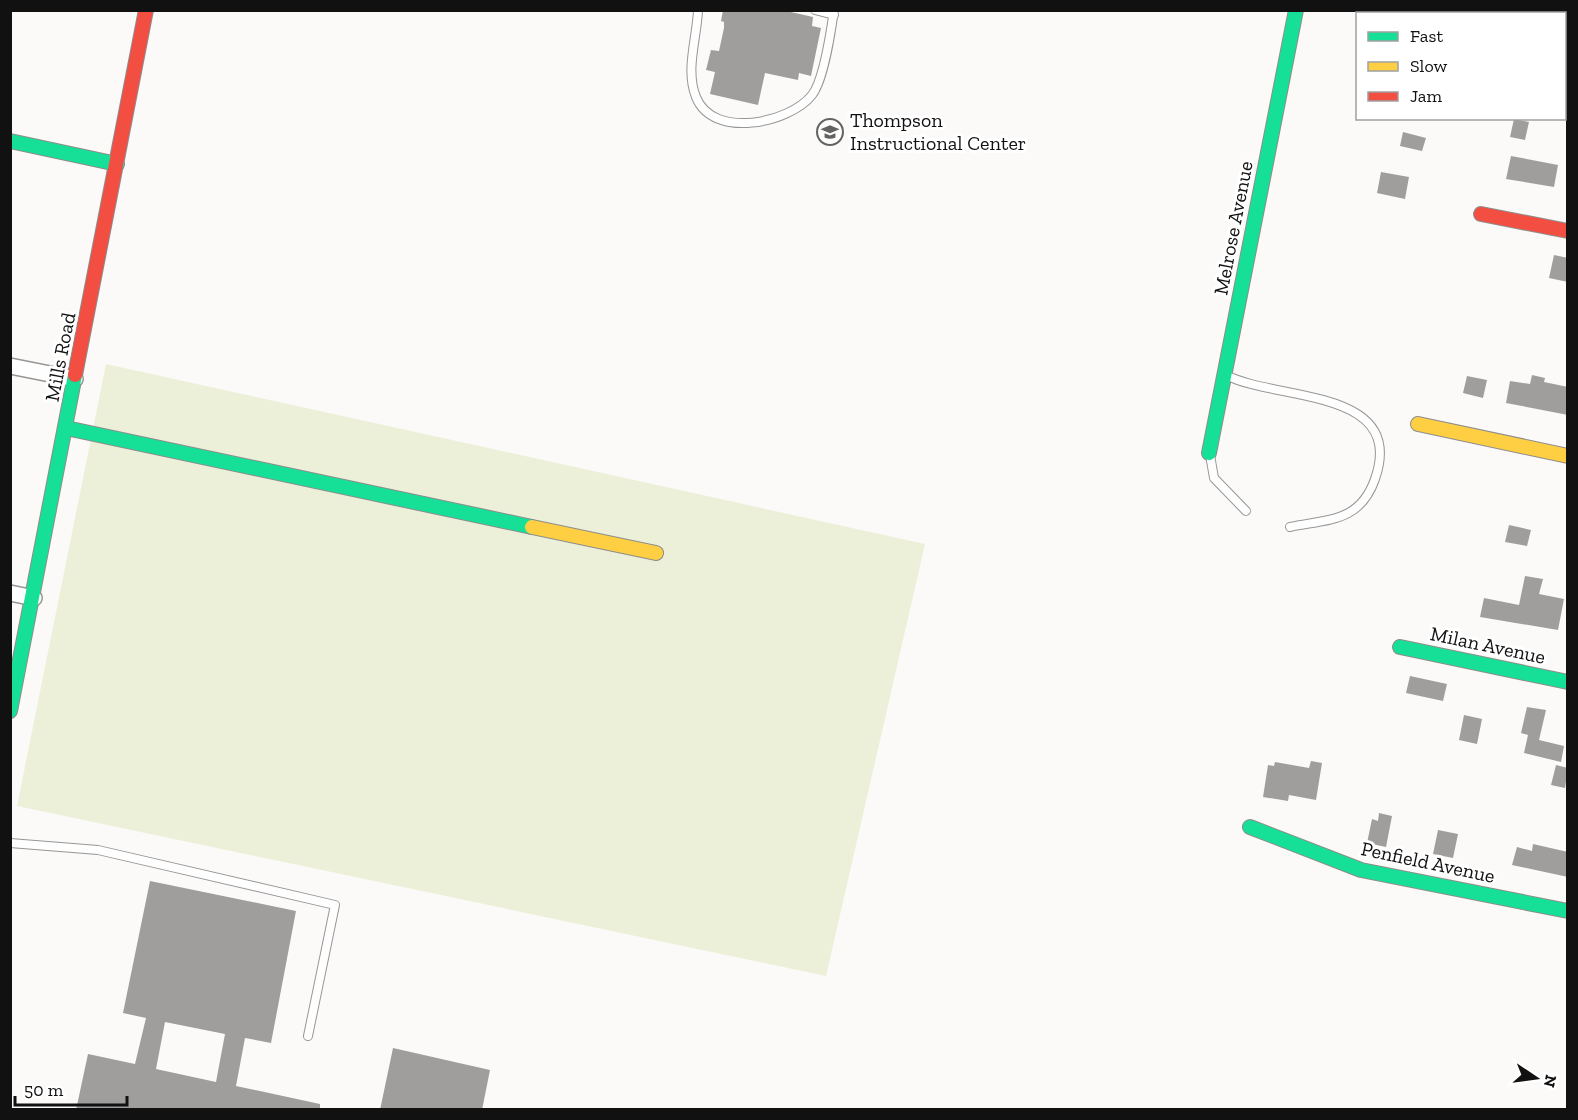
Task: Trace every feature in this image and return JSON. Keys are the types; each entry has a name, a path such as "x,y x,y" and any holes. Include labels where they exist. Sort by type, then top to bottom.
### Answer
{"street":[{"name":"Mills Road","path":"10,711 34,598 146,10"},
{"name":"Melrose Avenue","path":"1209,453 1296,10"},
{"path":"10,141 117,164"},
{"path":"1482,213 1568,231"},
{"path":"10,366 75,379"},
{"path":"1418,424 1568,456"},
{"path":"66,428 656,553"},
{"path":"10,593 34,598"},
{"name":"Milan Avenue","path":"1400,647 1568,682"},
{"name":"Penfield Avenue","path":"1250,827 1361,870 1568,912"}],"lane":[{"path":"698,10 692,66 696,97 704,108 718,118 742,122 775,120 803,104 812,96 818,84 834,13 815,10"},
{"path":"1225,374 1239,382 1311,397 1348,408 1371,425 1377,436 1379,454 1377,473 1370,493 1362,505 1351,514 1290,528"},
{"path":"1209,453 1214,478 1246,511"},
{"path":"10,843 98,850 334,905 308,1036"}],"green space":[{"path":"106,364 925,544 826,976 17,806"}],"building":[{"path":"723,10 782,10 813,17 812,26 821,28 811,76 799,73 798,80 765,73 758,105 710,94 715,72 706,70 711,50 719,51 724,28 724,22 721,21"},
{"path":"1514,120 1529,122 1525,140 1510,137"},
{"path":"1403,132 1426,138 1422,151 1400,146"},
{"path":"1511,156 1558,165 1554,187 1506,179"},
{"path":"1381,172 1409,177 1405,199 1377,193"},
{"path":"1554,255 1568,258 1568,282 1549,278"},
{"path":"1532,375 1545,378 1544,382 1568,387 1568,415 1506,403 1510,381 1530,384"},
{"path":"1467,376 1487,380 1483,398 1463,393"},
{"path":"1509,525 1531,530 1527,546 1505,542"},
{"path":"1525,576 1543,579 1539,594 1564,599 1558,630 1480,617 1484,598 1519,605"},
{"path":"1410,676 1447,684 1443,701 1406,693"},
{"path":"1527,707 1546,710 1539,740 1564,746 1561,762 1524,753 1528,735 1521,733"},
{"path":"1464,715 1482,719 1477,744 1459,740"},
{"path":"1311,761 1322,763 1316,800 1289,795 1288,801 1263,797 1268,765 1274,766 1275,762 1309,768"},
{"path":"1556,765 1568,768 1565,788 1551,785"},
{"path":"1379,813 1392,816 1386,847 1367,843 1372,819 1378,821"},
{"path":"1438,830 1458,834 1453,858 1433,854"},
{"path":"1533,844 1568,852 1568,877 1512,865 1517,847 1532,851"},
{"path":"150,881 296,911 271,1043 245,1038 236,1086 320,1104 320,1110 76,1110 88,1054 135,1064 146,1018 123,1013","holes":["165,1022 225,1034 216,1082 156,1069"]},
{"path":"393,1048 490,1070 482,1110 380,1110"}],"traffic: fast":[{"path":"1209,453 1296,10"},
{"path":"10,141 117,164"},
{"path":"10,711 75,375"},
{"path":"66,428 532,527"},
{"path":"1400,647 1568,682"},
{"path":"1250,827 1361,870 1568,911"}],"traffic: slow":[{"path":"1418,424 1568,456"},
{"path":"532,527 656,553"}],"traffic: jam":[{"path":"75,375 146,10"},
{"path":"1481,214 1568,231"}],"place":[{"name":"Thompson Instructional Center","path":"830,132"}]}
